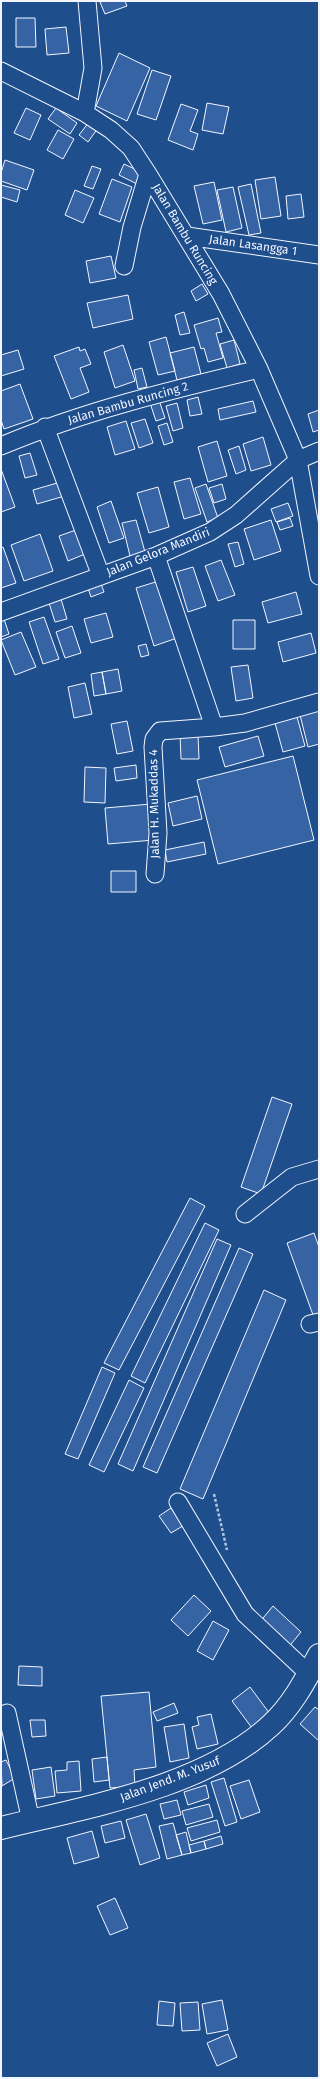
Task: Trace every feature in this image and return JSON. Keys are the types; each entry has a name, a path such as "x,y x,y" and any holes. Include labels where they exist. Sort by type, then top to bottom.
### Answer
{"highway":[{"name":"Jalan Jend. M. Yusuf","path":"1,1828 137,1794 226,1758 272,1725 283,1712 309,1674 319,1655"}],"street":[{"path":"85,113 93,68 88,1"},
{"name":"Jalan Bambu Runcing","path":"1,71 85,113 111,130 131,148 148,174 221,294 259,369 298,460 319,576"},
{"path":"124,266 132,227 148,174"},
{"name":"Jalan Lasangga 1","path":"187,236 319,255"},
{"name":"Jalan Bambu Runcing 2","path":"1,446 45,427 164,391 259,369"},
{"path":"45,427 101,576"},
{"name":"Jalan Gelora Mandiri","path":"1,612 156,556 210,532 229,520 298,460 319,451"},
{"path":"156,556 214,728"},
{"name":"Jalan H. Mukaddas 4","path":"155,874 158,833 154,739 160,731 214,728 244,723 319,702"},
{"path":"245,1214 292,1177 319,1169"},
{"path":"178,1502 246,1614 309,1674"},
{"path":"7,1713 31,1821"}],"building":[{"path":"125,1 127,6 105,14 100,2"},
{"path":"16,18 35,18 36,47 16,47"},
{"path":"66,27 69,53 47,55 45,29"},
{"path":"119,53 150,68 127,121 96,106"},
{"path":"152,70 171,76 156,120 137,114"},
{"path":"207,103 229,107 223,134 202,130"},
{"path":"181,104 198,110 190,131 198,134 193,150 168,140"},
{"path":"26,108 41,115 30,140 14,133"},
{"path":"56,108 77,123 70,134 48,119"},
{"path":"89,122 98,128 88,142 79,135"},
{"path":"58,130 74,139 63,159 47,150"},
{"path":"5,160 34,170 27,190 1,181 1,173"},
{"path":"124,164 143,173 137,184 119,175"},
{"path":"92,166 101,169 93,189 84,186"},
{"path":"275,177 281,216 261,219 255,180"},
{"path":"112,179 132,187 120,222 99,214"},
{"path":"214,182 222,220 203,224 194,186"},
{"path":"251,184 261,233 249,235 238,187"},
{"path":"1,185 20,190 17,202 1,197"},
{"path":"233,187 242,228 226,232 217,190"},
{"path":"75,190 94,198 83,223 65,215"},
{"path":"301,194 304,217 288,219 286,196"},
{"path":"111,256 116,278 90,283 86,261"},
{"path":"202,284 208,294 196,301 191,291"},
{"path":"128,295 133,319 93,328 87,303"},
{"path":"184,312 190,333 180,335 175,315"},
{"path":"218,318 222,332 216,333 223,358 208,362 204,348 201,349 194,325"},
{"path":"166,337 175,371 158,375 149,342"},
{"path":"234,340 240,364 227,368 220,344"},
{"path":"123,345 135,381 115,388 104,352"},
{"path":"79,347 80,351 85,349 91,364 80,368 89,392 71,399 54,356"},
{"path":"194,347 201,374 177,380 170,353"},
{"path":"18,350 24,369 1,376 1,355"},
{"path":"142,368 147,387 138,389 134,370"},
{"path":"20,384 33,419 4,429 1,420 1,391"},
{"path":"198,397 202,414 190,416 187,400"},
{"path":"159,400 165,418 156,421 150,403"},
{"path":"253,401 256,412 220,420 218,409"},
{"path":"177,403 183,428 173,431 166,406"},
{"path":"319,410 319,430 313,432 308,414"},
{"path":"145,419 153,443 139,448 131,423"},
{"path":"126,421 135,449 115,455 107,427"},
{"path":"167,423 173,442 164,445 158,426"},
{"path":"263,437 271,465 251,471 243,444"},
{"path":"217,441 227,476 208,482 198,447"},
{"path":"239,446 246,470 236,474 228,450"},
{"path":"30,453 37,475 25,478 19,456"},
{"path":"1,469 15,507 1,512"},
{"path":"190,478 201,514 184,519 174,482"},
{"path":"64,481 68,495 37,504 33,490"},
{"path":"206,484 218,518 207,522 195,488"},
{"path":"222,484 226,499 214,503 209,488"},
{"path":"158,487 169,527 149,533 137,493"},
{"path":"111,501 124,538 109,543 97,507"},
{"path":"288,503 293,516 276,522 271,509"},
{"path":"290,518 293,526 280,530 277,522"},
{"path":"136,520 145,552 130,556 122,523"},
{"path":"271,520 281,551 254,560 244,529"},
{"path":"76,530 85,554 68,561 59,536"},
{"path":"40,534 53,571 24,581 11,545"},
{"path":"238,542 244,564 235,567 228,544"},
{"path":"3,547 16,583 1,588 1,548"},
{"path":"221,560 235,595 218,601 205,566"},
{"path":"193,567 206,606 188,612 176,572"},
{"path":"162,580 180,637 154,646 136,588"},
{"path":"101,584 104,592 91,597 88,588"},
{"path":"296,592 302,614 268,623 262,602"},
{"path":"61,599 67,619 55,622 49,603"},
{"path":"106,613 113,637 91,643 84,619"},
{"path":"44,617 59,659 43,664 29,622"},
{"path":"4,619 9,634 1,637 1,620"},
{"path":"233,620 255,620 255,649 233,649"},
{"path":"72,626 81,653 65,658 56,632"},
{"path":"21,632 36,667 15,675 1,640"},
{"path":"311,633 316,653 283,662 278,642"},
{"path":"146,644 149,655 141,657 138,646"},
{"path":"248,665 253,698 236,701 231,667"},
{"path":"118,669 122,691 106,694 102,672"},
{"path":"102,672 106,694 94,696 91,674"},
{"path":"85,683 92,714 74,718 68,687"},
{"path":"319,710 319,744 308,747 300,715"},
{"path":"297,717 305,746 283,752 275,723"},
{"path":"127,721 133,751 117,754 111,724"},
{"path":"180,734 198,734 199,759 181,759"},
{"path":"258,736 264,756 225,767 219,747"},
{"path":"293,756 314,840 218,864 197,780"},
{"path":"136,765 137,778 116,781 114,768"},
{"path":"85,767 106,768 105,803 84,802"},
{"path":"197,796 202,819 173,826 168,803"},
{"path":"151,804 154,840 108,844 105,808"},
{"path":"204,842 206,854 167,862 165,850"},
{"path":"111,871 136,871 136,892 111,892"},
{"path":"272,1097 292,1104 261,1194 241,1187"},
{"path":"190,1198 205,1206 119,1370 104,1363"},
{"path":"205,1223 219,1230 145,1383 131,1376"},
{"path":"314,1233 319,1247 319,1313 313,1315 287,1243"},
{"path":"217,1239 231,1245 133,1471 118,1464"},
{"path":"239,1248 253,1254 157,1473 143,1467"},
{"path":"264,1290 286,1300 203,1499 180,1489"},
{"path":"102,1367 115,1373 78,1459 65,1454"},
{"path":"129,1380 144,1388 104,1472 89,1465"},
{"path":"174,1506 186,1524 171,1533 159,1516"},
{"path":"194,1595 211,1611 188,1636 171,1620"},
{"path":"273,1606 301,1632 287,1649 259,1623"},
{"path":"213,1621 229,1630 213,1660 197,1651"},
{"path":"19,1666 42,1667 42,1686 18,1685"},
{"path":"250,1687 270,1714 252,1728 232,1701"},
{"path":"149,1692 156,1767 134,1770 135,1786 110,1788 101,1696"},
{"path":"174,1703 178,1713 157,1721 153,1712"},
{"path":"315,1707 319,1710 319,1741 300,1724"},
{"path":"211,1714 218,1744 197,1749 192,1727 199,1725 197,1717"},
{"path":"30,1720 45,1720 46,1736 32,1737"},
{"path":"184,1724 189,1758 170,1762 164,1727"},
{"path":"107,1757 109,1780 94,1782 92,1759"},
{"path":"6,1760 15,1778 2,1786 1,1762"},
{"path":"79,1761 81,1791 57,1793 55,1771 67,1770 67,1762"},
{"path":"51,1767 55,1796 36,1799 32,1770"},
{"path":"224,1778 237,1822 225,1826 211,1782"},
{"path":"249,1780 260,1812 241,1819 230,1786"},
{"path":"206,1785 209,1798 188,1805 184,1792"},
{"path":"177,1800 181,1815 164,1819 160,1804"},
{"path":"209,1804 213,1817 186,1825 182,1811"},
{"path":"146,1814 160,1858 140,1865 126,1820"},
{"path":"217,1820 220,1832 191,1841 187,1828"},
{"path":"121,1821 125,1838 105,1843 101,1826"},
{"path":"173,1823 182,1855 167,1859 159,1826"},
{"path":"92,1831 99,1857 74,1864 67,1838"},
{"path":"186,1832 191,1853 182,1855 176,1835"},
{"path":"221,1836 223,1844 206,1849 204,1841"},
{"path":"204,1841 206,1849 191,1853 189,1845"},
{"path":"115,1898 128,1928 110,1935 97,1906"},
{"path":"222,2000 228,2030 207,2034 202,2004"},
{"path":"159,2001 175,2003 173,2026 157,2025"},
{"path":"198,2002 200,2030 182,2031 180,2003"},
{"path":"228,2034 237,2057 217,2066 207,2043"}]}
